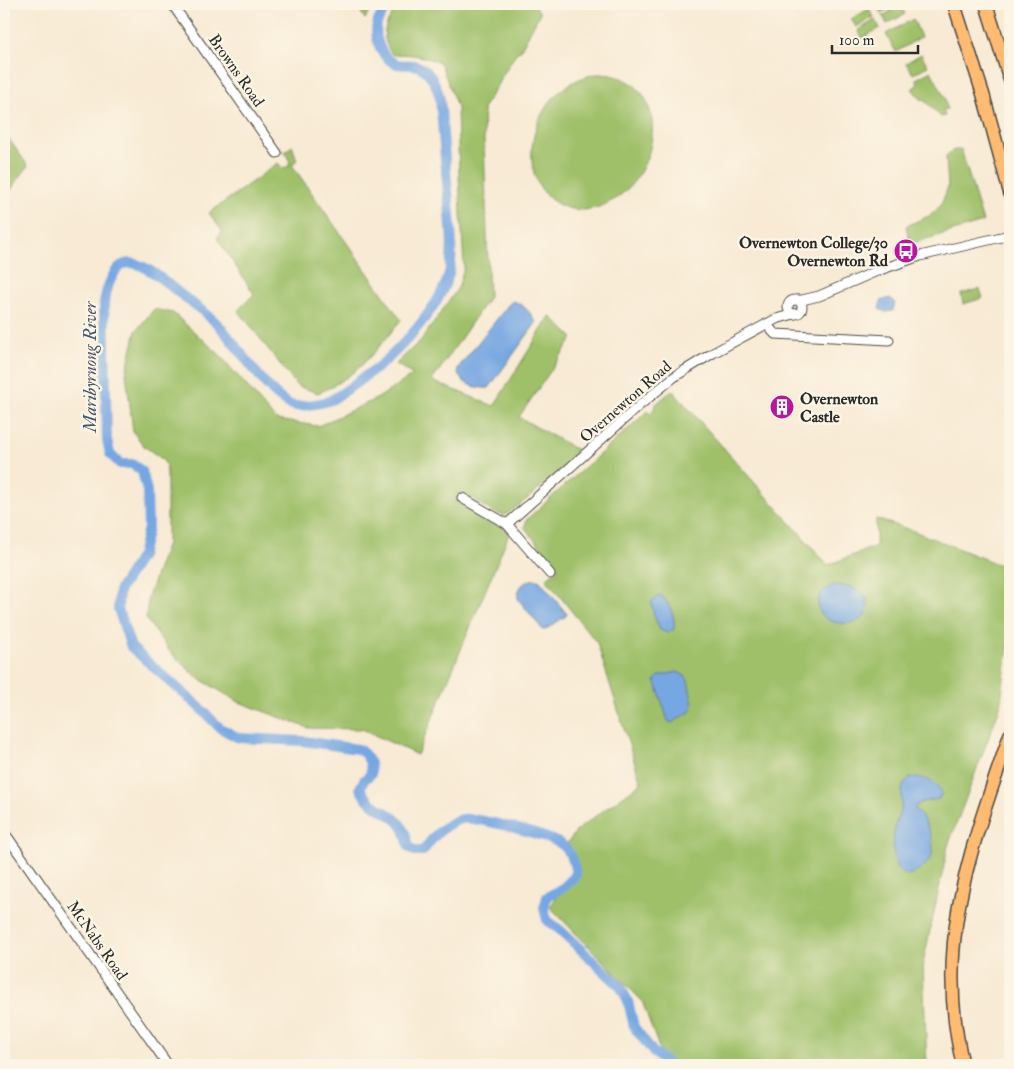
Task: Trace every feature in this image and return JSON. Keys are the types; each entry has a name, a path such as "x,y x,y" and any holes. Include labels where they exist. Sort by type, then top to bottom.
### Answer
{"highway":[{"path":"954,4 983,94 1010,194"},
{"path":"986,4 1010,80"},
{"path":"963,1065 955,1025 952,996 954,927 970,859 1010,735"}],"street":[{"name":"Browns Road","path":"172,4 277,152"},
{"path":"819,296 800,312 791,310 790,301 819,296 863,276 913,258 1010,235"},
{"path":"797,300 801,303 802,309"},
{"name":"Overnewton Road","path":"507,524 669,380 713,353 791,310"},
{"path":"771,322 773,333 889,340"},
{"path":"462,498 507,524 550,574"},
{"name":"McNabs Road","path":"4,832 168,1065"}],"green space":[{"path":"356,4 374,4 365,19"},
{"path":"399,4 534,4 540,13 520,51 516,53 483,109 489,297 432,381 494,406 550,316 573,338 519,417 579,451 544,485 508,513 503,515 494,512 464,494 459,502 501,527 509,534 417,755 362,729 308,728 239,702 198,678 171,653 146,619 148,597 167,543 166,465 162,459 144,446 133,432 126,373 136,331 154,309 173,313 219,354 276,420 318,426 378,398 413,375 396,364 421,340 435,321 458,288 464,268 457,107 441,64 418,56 393,55 390,51 385,39 385,29"},
{"path":"897,4 881,13 876,5"},
{"path":"900,5 905,14 887,24 883,16"},
{"path":"869,9 874,17 856,27 851,19"},
{"path":"913,19 921,37 896,52 886,34"},
{"path":"875,20 880,28 862,38 858,30"},
{"path":"921,54 928,66 913,74 906,63"},
{"path":"931,71 945,98 947,109 943,110 945,116 941,117 912,89 918,84 916,79"},
{"path":"596,74 621,78 639,90 649,107 652,128 649,150 640,172 626,191 601,206 584,210 573,209 562,206 549,198 540,187 534,173 532,144 541,115 554,97 570,84"},
{"path":"4,132 28,166 4,199"},
{"path":"292,146 297,160 292,165 401,320 374,353 355,371 318,393 297,386 238,310 254,294 217,238 222,231 209,213 278,163 283,168 288,167 290,162 285,152"},
{"path":"961,149 983,222 910,244 906,226 931,215 941,205 948,187 946,157 951,151"},
{"path":"980,289 983,298 963,304 961,294"},
{"path":"672,390 828,565 876,546 876,519 911,530 1010,569 1010,634 1000,707 948,846 923,964 927,1065 673,1065 662,1056 642,1001 550,907 578,865 572,849 565,846 578,829 641,783 597,643 546,579 558,569 525,528 526,520 648,411 650,413 655,405"}],"water":[{"path":"890,298 895,302 893,311 886,312 879,309 881,301"},
{"path":"513,301 527,309 536,323 489,388 468,384 460,378 458,368"},
{"path":"535,579 540,581 567,614 545,630 543,630 518,599 522,585"},
{"path":"833,585 849,586 864,594 868,606 865,615 849,623 838,623 828,620 821,614 818,605 820,595 824,590"},
{"path":"660,595 669,605 674,620 674,629 667,633 660,630 651,602"},
{"path":"678,672 685,676 688,681 693,704 691,711 672,723 668,721 655,680 659,676"},
{"path":"911,777 933,782 942,793 939,799 922,802 915,807 929,831 933,848 932,855 924,867 912,874 906,875 897,868 893,842 894,831 901,808 903,787"}],"waterway":[{"name":"Maribyrnong River","path":"388,4 379,19 376,29 382,52 394,63 419,66 424,69 437,88 440,99 452,240 450,269 446,282 439,297 418,327 380,365 331,400 297,406 288,404 268,386 229,337 212,319 155,274 134,263 124,264 116,270 104,302 107,440 110,454 120,464 132,464 142,471 147,491 148,528 141,556 119,591 118,609 131,647 220,728 239,738 303,741 361,751 368,759 371,774 364,780 360,788 370,801 398,822 404,830 409,847 415,851 423,851 439,832 449,824 461,819 513,828 544,837 562,845 572,858 576,875 564,887 547,897 544,908 547,920 620,986 628,1001 634,1027 653,1052 670,1065"}],"place":[{"name":"Overnewton College/30 Overnewton Rd","path":"906,251"},
{"name":"Overnewton Castle","path":"782,407"}]}
